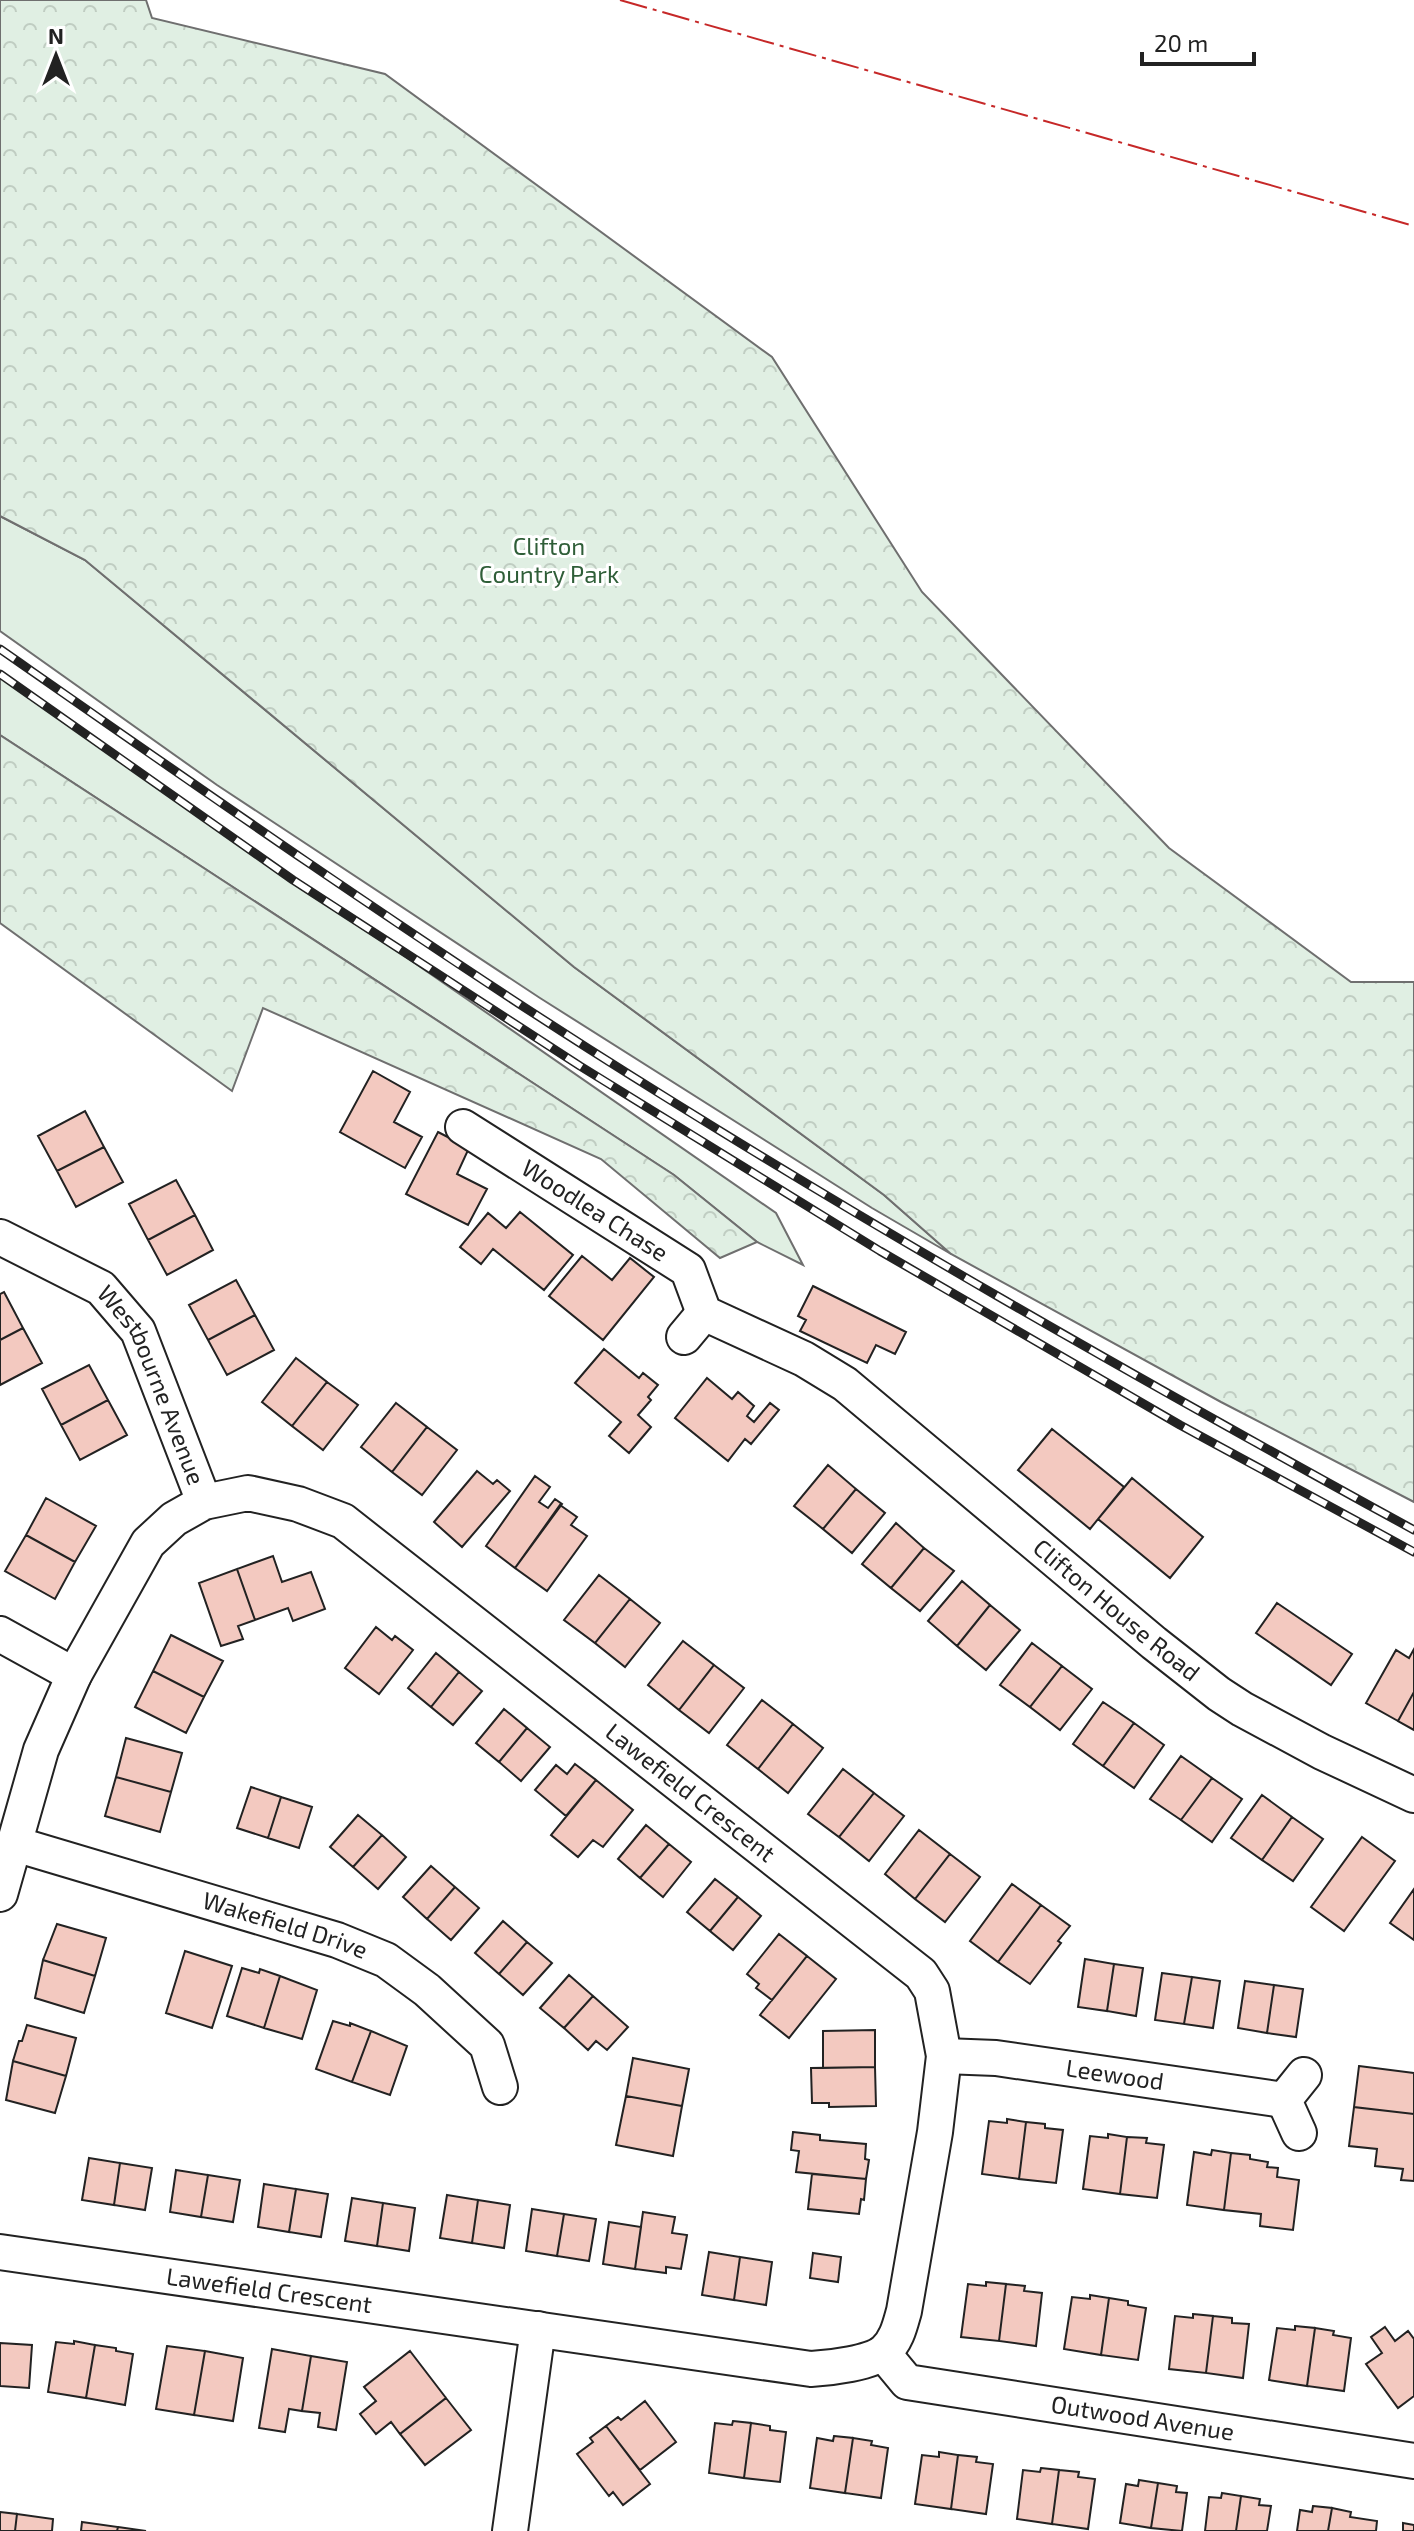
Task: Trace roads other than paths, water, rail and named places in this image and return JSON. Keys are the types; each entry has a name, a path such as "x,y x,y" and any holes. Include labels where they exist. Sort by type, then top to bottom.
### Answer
{"street":[{"name":"Woodlea Chase","path":"463,1127 688,1270 694,1325 804,1359 845,1384"},
{"name":"Westbourne Avenue","path":"0,1237 101,1288 138,1331 204,1502"},
{"name":"Clifton House Road","path":"845,1384 1219,1694 1322,1752 1414,1795"},
{"name":"Lawefield Crescent","path":"0,1894 41,1750 74,1675 148,1543 174,1519 204,1502 248,1493 298,1504 343,1521 921,1974 932,1991 944,2056 935,2132 904,2311 897,2334 883,2353 842,2367 811,2369 0,2252"},
{"path":"0,1634 74,1675"},
{"name":"Wakefield Drive","path":"15,1844 337,1940 386,1960 427,1990 487,2045 500,2087"},
{"name":"Leewood","path":"944,2056 996,2058 1294,2087 1299,2133"},
{"path":"510,2531 538,2329"},
{"name":"Outwood Avenue","path":"883,2353 907,2382 1414,2461"}],"railway":[{"path":"0,649 366,902 514,1001 690,1112 998,1296 1414,1530"},
{"path":"0,674 293,880 580,1066 880,1251 1180,1425 1414,1552"}],"park label":[{"name":"Clifton Country Park","path":"549,561"}]}
